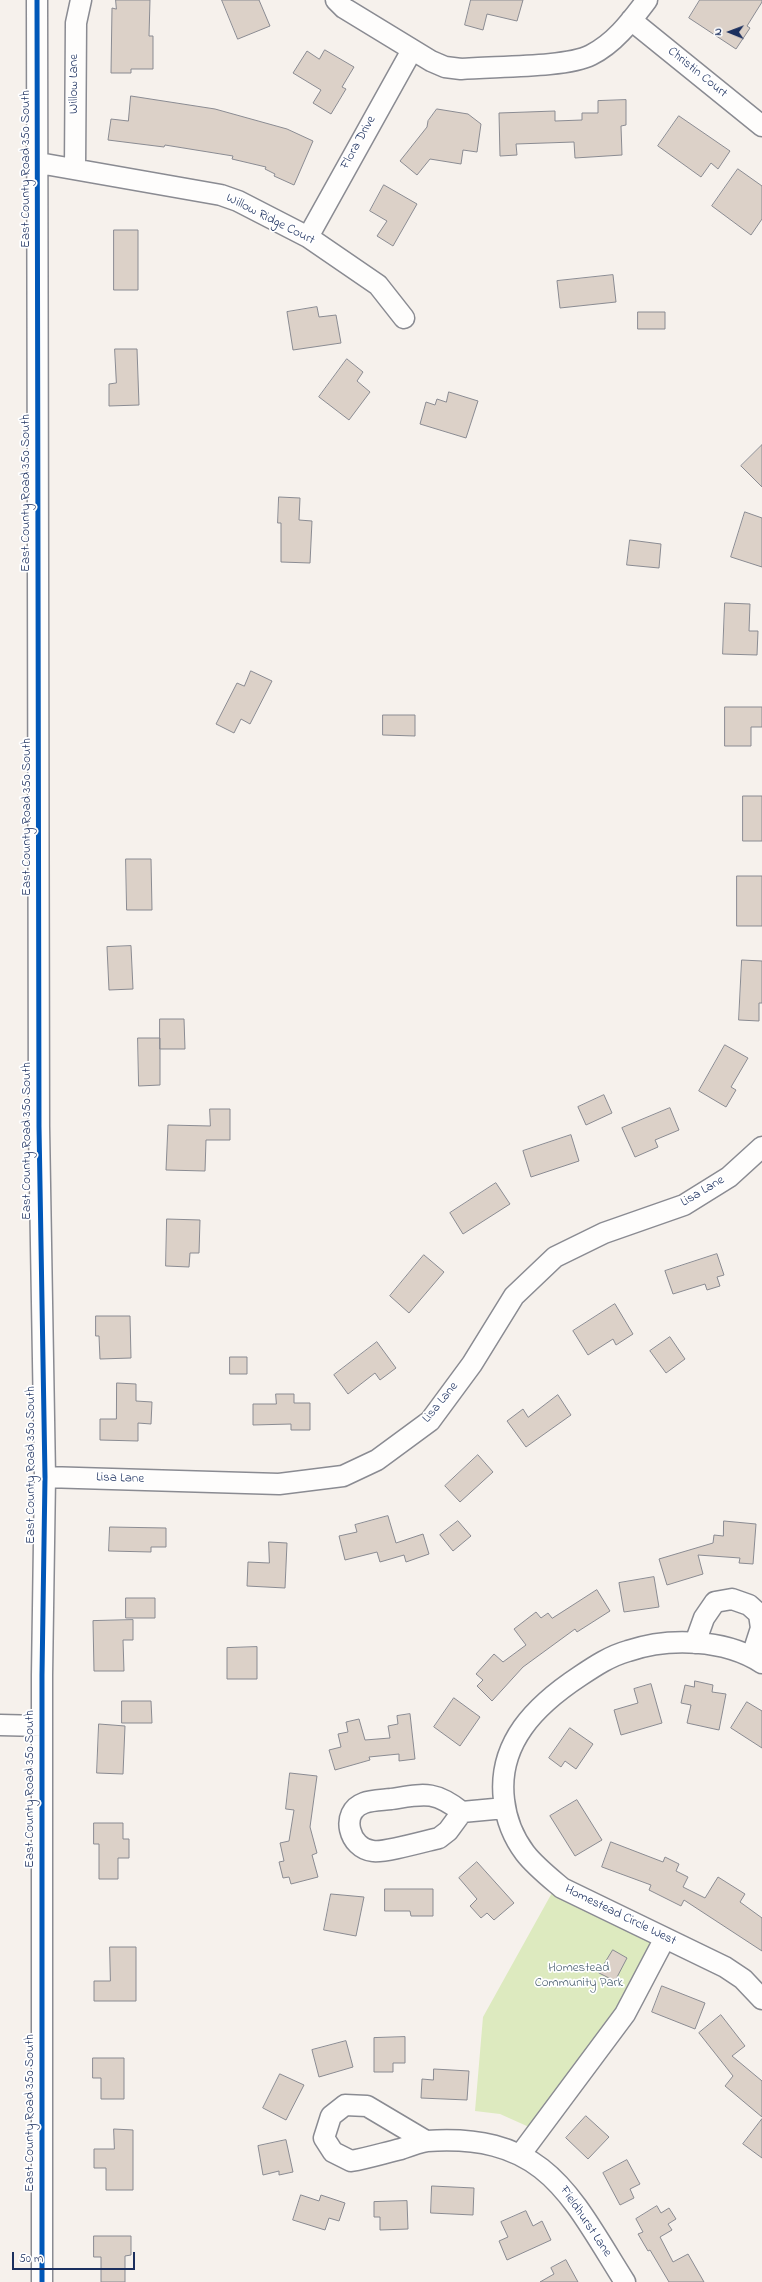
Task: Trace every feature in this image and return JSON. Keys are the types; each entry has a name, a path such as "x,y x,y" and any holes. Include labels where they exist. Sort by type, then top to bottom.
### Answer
{"street":[{"name":"East County Road 350 South","path":"37,0 39,163 39,1088 45,1477 42,1726 42,2282"},
{"name":"Willow Lane","path":"75,169 76,23 81,0"},
{"path":"336,0 344,8 412,50 445,67 461,69 571,62 590,56 608,45 647,0"},
{"name":"Christin Court","path":"631,20 762,126"},
{"name":"Flora Drive","path":"308,236 412,50"},
{"name":"Willow Ridge Court","path":"39,163 221,195 238,201 308,236 378,285 404,318"},
{"name":"Lisa Lane","path":"45,1477 279,1484 343,1476 377,1460 430,1421 472,1364 514,1296 556,1257 604,1233 684,1205 729,1177 762,1147"},
{"path":"695,1643 704,1618 715,1602 732,1599 749,1605 759,1614 761,1628 757,1660"},
{"name":"Homestead Circle West","path":"757,1660 730,1649 695,1643 658,1644 627,1651 604,1661 554,1694 531,1715 517,1734 508,1754 504,1776 505,1808 512,1830 524,1852 552,1880 562,1888 726,1967 743,1979 762,1999"},
{"path":"0,1725 42,1726"},
{"path":"462,1812 448,1831 439,1838 373,1852 357,1845 349,1833 352,1814 363,1803 428,1794 448,1801 462,1812 505,1808"},
{"path":"520,2155 625,2014 665,1938"},
{"name":"Fieldhurst Lane","path":"426,2141 488,2144 520,2155 532,2161 550,2174 572,2198 625,2282"}],"green space":[{"name":"Homestead Community Park","path":"553,1891 671,1945 617,2038 547,2135 500,2114 475,2111 483,2017"}],"building":[{"path":"116,0 150,0 149,36 153,36 153,69 131,69 131,73 111,73 112,8 116,9"},
{"path":"222,0 259,0 270,26 238,39"},
{"path":"471,0 523,0 517,21 487,14 483,30 465,25"},
{"path":"700,0 762,0 762,2 747,26 750,28 736,49 689,18"},
{"path":"325,50 354,67 342,87 346,89 331,114 313,103 321,90 293,73 307,51 319,59"},
{"path":"131,96 215,109 287,129 313,141 294,185 274,176 275,174 265,169 266,167 232,159 233,156 165,145 164,147 108,140 111,119 128,121"},
{"path":"626,100 626,125 621,126 622,155 575,158 574,142 516,144 517,155 500,156 499,113 555,111 555,121 582,120 582,113 598,113 598,101"},
{"path":"437,109 468,114 481,124 477,152 463,150 461,164 430,159 417,175 400,161 427,127 428,121"},
{"path":"679,116 730,151 718,169 711,163 701,177 658,146"},
{"path":"738,169 762,186 762,219 751,235 712,206"},
{"path":"384,185 417,204 393,246 377,236 387,221 370,211"},
{"path":"114,230 138,230 138,290 114,290"},
{"path":"613,275 616,302 560,308 557,281"},
{"path":"317,307 319,317 336,315 341,343 293,350 287,312"},
{"path":"638,312 665,312 665,329 638,329"},
{"path":"115,349 137,349 139,405 109,406 109,384 116,383"},
{"path":"347,359 363,372 357,381 370,392 349,420 319,397"},
{"path":"449,392 478,401 466,438 420,424 426,402 435,405 437,399 446,402"},
{"path":"762,445 762,487 741,466"},
{"path":"279,497 300,498 299,520 312,521 310,563 281,562 281,523 278,523"},
{"path":"745,512 762,518 762,567 731,557"},
{"path":"630,540 661,544 659,568 627,565"},
{"path":"725,603 750,604 749,631 758,631 757,655 723,654"},
{"path":"251,671 272,681 250,724 241,719 234,733 216,724 237,683 244,686"},
{"path":"725,707 762,707 762,727 751,727 751,746 725,746"},
{"path":"383,715 415,715 415,736 383,735"},
{"path":"743,796 762,796 762,841 743,841"},
{"path":"126,859 151,859 152,910 127,910"},
{"path":"737,876 762,876 762,926 737,926"},
{"path":"131,946 133,989 109,990 107,947"},
{"path":"742,960 762,961 762,1003 759,1003 759,1021 739,1020"},
{"path":"160,1019 184,1019 185,1049 160,1049"},
{"path":"138,1038 160,1038 160,1085 139,1086"},
{"path":"725,1045 748,1058 731,1087 736,1090 726,1107 699,1091"},
{"path":"604,1095 612,1113 586,1125 578,1107"},
{"path":"670,1108 679,1130 655,1140 658,1147 635,1157 622,1128"},
{"path":"210,1109 230,1109 230,1140 206,1140 205,1171 166,1170 168,1125 210,1126"},
{"path":"571,1135 579,1161 531,1177 523,1151"},
{"path":"496,1183 510,1204 463,1234 450,1213"},
{"path":"167,1219 200,1220 199,1253 190,1253 189,1267 166,1266"},
{"path":"717,1254 724,1275 717,1277 720,1286 707,1290 705,1284 673,1294 665,1271"},
{"path":"424,1255 444,1272 409,1313 390,1296"},
{"path":"615,1304 633,1334 616,1345 613,1339 588,1355 573,1331"},
{"path":"96,1316 130,1316 131,1358 100,1359 99,1336 96,1336"},
{"path":"670,1337 685,1359 666,1373 650,1351"},
{"path":"377,1342 396,1368 380,1380 375,1373 348,1394 334,1375"},
{"path":"230,1357 247,1357 247,1374 230,1374"},
{"path":"117,1383 136,1384 136,1401 152,1402 151,1424 138,1423 138,1441 100,1440 100,1419 116,1419"},
{"path":"276,1394 294,1394 294,1403 310,1403 310,1430 291,1430 291,1424 253,1425 253,1404 276,1404"},
{"path":"558,1395 571,1415 526,1447 507,1421 523,1409 528,1417"},
{"path":"478,1455 493,1472 460,1502 445,1486"},
{"path":"388,1516 396,1543 423,1534 429,1554 406,1562 404,1555 380,1562 377,1552 345,1560 339,1536 357,1532 355,1525"},
{"path":"458,1521 471,1536 453,1551 440,1535"},
{"path":"724,1521 756,1524 753,1564 739,1563 740,1558 698,1555 703,1574 667,1585 659,1559 713,1543 714,1535 723,1536"},
{"path":"110,1527 166,1528 166,1547 151,1547 151,1552 109,1551"},
{"path":"269,1542 287,1543 285,1588 247,1586 248,1562 269,1563"},
{"path":"654,1577 659,1607 624,1612 619,1583"},
{"path":"597,1590 610,1611 577,1632 575,1629 523,1667 492,1701 477,1686 483,1680 476,1674 494,1654 503,1662 526,1645 514,1629 536,1612 541,1618 548,1613 552,1618"},
{"path":"126,1598 155,1598 155,1618 126,1618"},
{"path":"133,1620 133,1640 123,1640 124,1671 94,1671 93,1621"},
{"path":"257,1647 257,1679 227,1679 227,1648"},
{"path":"695,1681 713,1685 712,1692 726,1694 719,1730 687,1723 691,1705 681,1703 685,1685 694,1687"},
{"path":"651,1684 662,1723 621,1735 614,1710 638,1703 634,1689"},
{"path":"454,1698 480,1717 460,1746 434,1727"},
{"path":"122,1701 151,1701 152,1723 122,1723"},
{"path":"747,1702 762,1711 762,1748 731,1728"},
{"path":"410,1714 415,1759 399,1761 399,1754 369,1757 370,1760 335,1770 329,1750 341,1747 338,1734 348,1732 346,1722 359,1719 365,1740 390,1738 388,1726 398,1724 397,1716"},
{"path":"99,1724 125,1726 123,1774 97,1773"},
{"path":"570,1728 593,1744 576,1769 565,1761 561,1767 549,1758"},
{"path":"290,1773 317,1776 310,1827 317,1853 312,1855 318,1877 291,1884 289,1877 283,1878 279,1862 284,1861 280,1843 289,1841 294,1810 286,1809"},
{"path":"577,1800 602,1840 575,1856 550,1816"},
{"path":"94,1823 123,1823 123,1839 129,1839 129,1858 118,1858 118,1879 99,1879 99,1844 94,1844"},
{"path":"611,1842 663,1862 665,1857 679,1864 676,1871 688,1877 683,1887 705,1898 718,1877 745,1894 740,1902 762,1918 762,1951 684,1900 681,1906 649,1890 651,1885 602,1867"},
{"path":"477,1862 514,1903 494,1920 487,1913 481,1918 470,1906 477,1899 459,1878"},
{"path":"385,1889 433,1889 433,1916 411,1916 410,1911 385,1911"},
{"path":"331,1894 364,1897 356,1936 324,1930"},
{"path":"110,1947 136,1947 136,2001 94,2001 94,1981 110,1981"},
{"path":"613,1950 627,1958 615,1981 599,1973"},
{"path":"662,1986 705,2003 695,2029 652,2012"},
{"path":"721,2015 745,2046 732,2056 762,2081 762,2117 725,2086 733,2076 699,2033"},
{"path":"405,2037 405,2063 393,2063 393,2072 374,2072 374,2038"},
{"path":"346,2041 353,2067 319,2077 312,2050"},
{"path":"93,2058 124,2058 124,2099 101,2099 101,2078 93,2078"},
{"path":"434,2069 469,2071 467,2100 421,2098 422,2079 433,2080"},
{"path":"280,2074 304,2085 286,2120 263,2108"},
{"path":"586,2116 609,2137 588,2159 566,2138"},
{"path":"762,2119 762,2158 743,2144"},
{"path":"114,2129 133,2130 133,2190 106,2190 106,2168 94,2168 94,2149 114,2149"},
{"path":"286,2140 293,2172 279,2175 279,2171 263,2175 258,2146"},
{"path":"627,2160 640,2184 630,2189 634,2198 620,2205 603,2173"},
{"path":"432,2186 474,2188 473,2215 431,2213"},
{"path":"301,2195 319,2201 321,2195 345,2203 339,2221 329,2218 325,2230 293,2220"},
{"path":"407,2201 408,2229 380,2230 380,2217 374,2217 374,2202"},
{"path":"657,2206 661,2213 669,2208 676,2219 668,2224 672,2230 660,2237 673,2262 688,2254 704,2282 669,2282 650,2250 648,2251 638,2234 643,2232 636,2219"},
{"path":"526,2211 533,2226 542,2221 551,2240 507,2260 499,2241 508,2237 501,2222"},
{"path":"94,2236 131,2236 131,2255 125,2256 125,2282 101,2282 101,2257 94,2257"},
{"path":"566,2260 578,2282 540,2282 554,2274 551,2268"}],"cycle path":[{"path":"37,0 39,1127 45,1477 42,1675 42,2282"}]}
